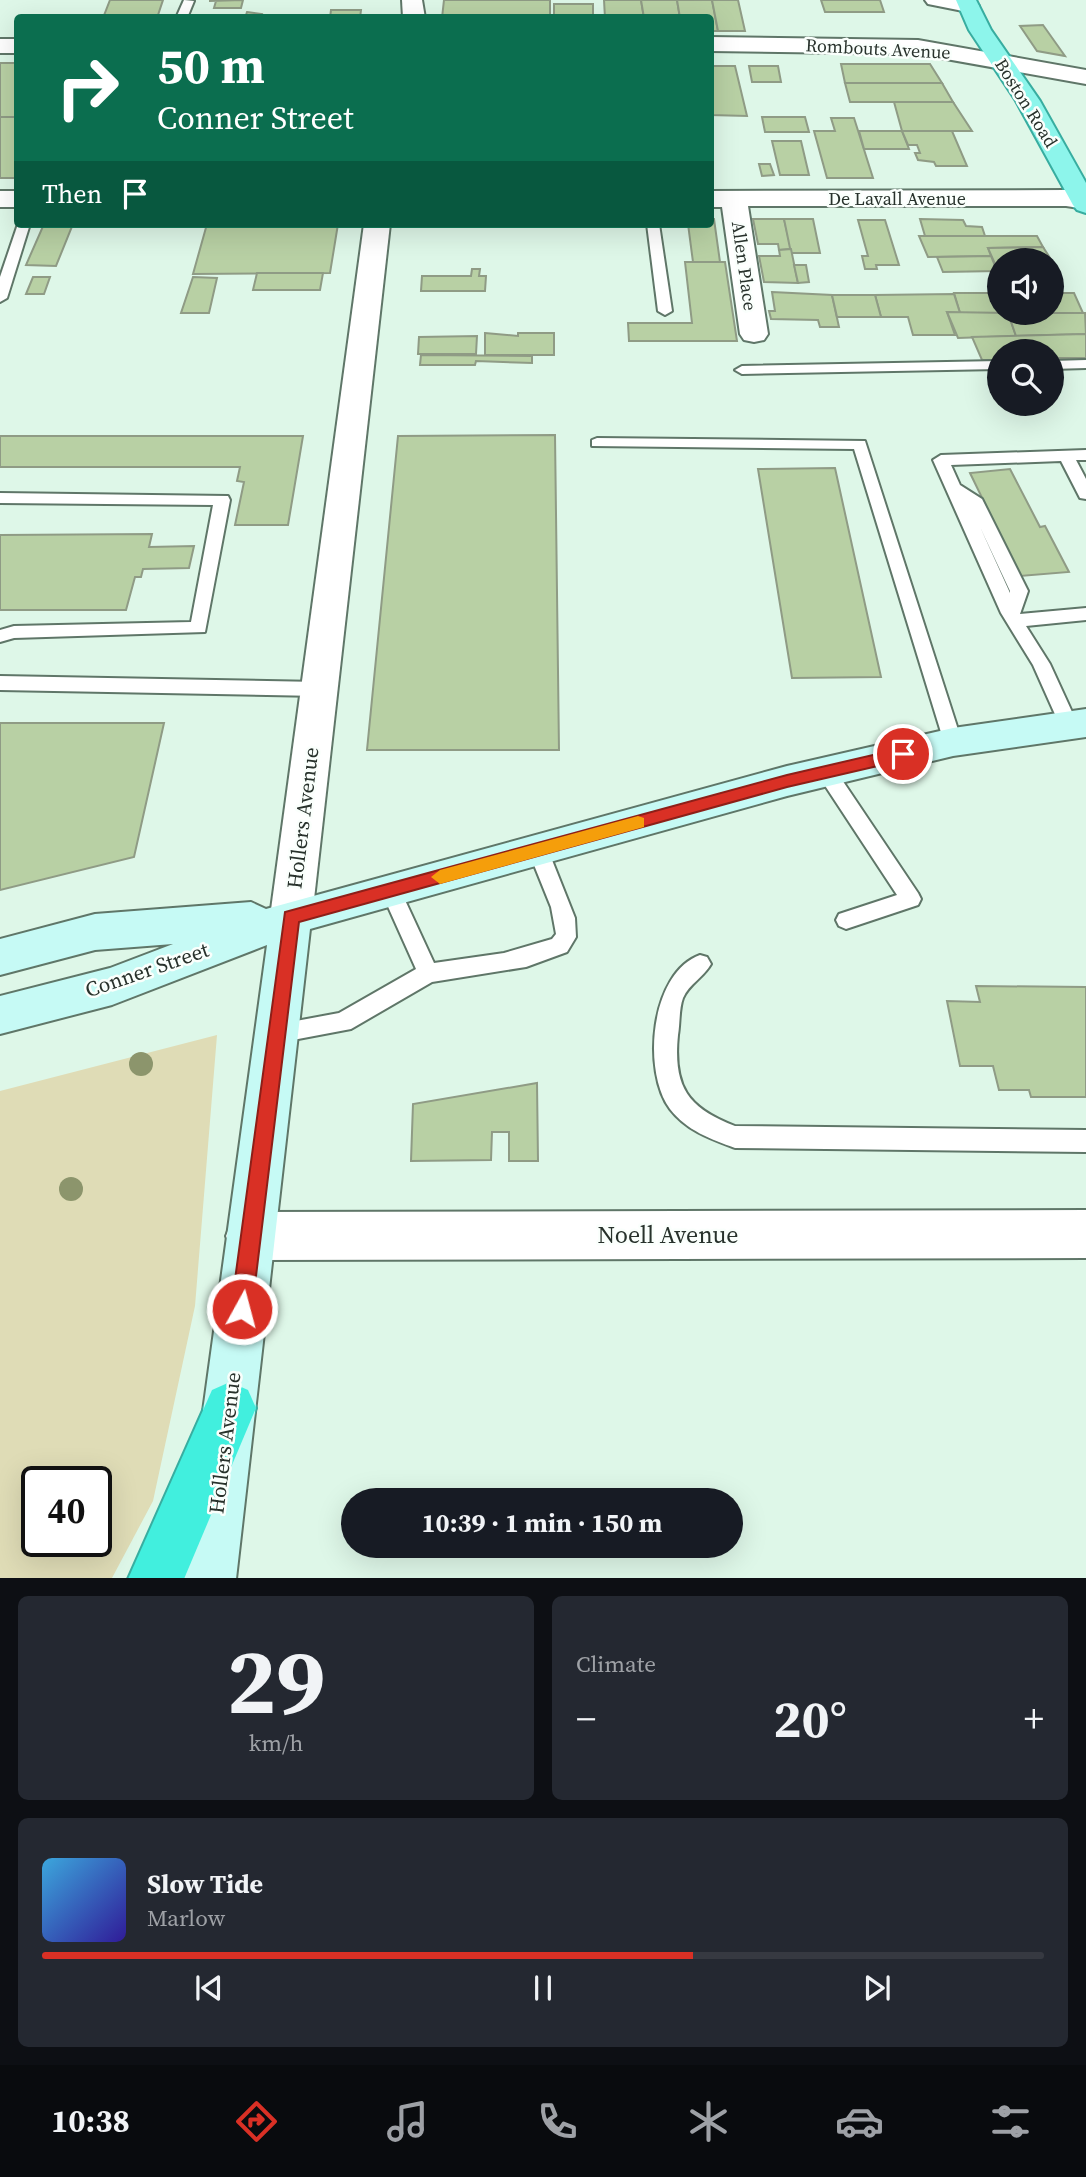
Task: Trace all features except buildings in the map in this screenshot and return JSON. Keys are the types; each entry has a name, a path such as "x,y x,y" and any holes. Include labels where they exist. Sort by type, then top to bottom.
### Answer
{"highway":[{"path":"156,1578 230,1408"}],"main road":[{"name":"Boston Road","path":"967,3 999,59 1028,102 1085,204"},
{"name":"Conner Street","path":"0,1014 112,986 291,917 538,850 953,742 1077,724"},
{"name":"Conner Street","path":"0,957 95,932 291,917"},
{"name":"Hollers Avenue","path":"208,1578 291,917"}],"street":[{"path":"935,0 967,3"},
{"name":"Rombouts Avenue","path":"714,44 918,47 999,59 1086,77"},
{"name":"De Lavall Avenue","path":"722,199 1066,198 1085,204"},
{"name":"Allen Place","path":"722,199 754,334"},
{"name":"Hollers Avenue","path":"291,917 377,228"},
{"name":"Noell Avenue","path":"250,1236 1086,1234"}],"lane":[{"path":"0,298 23,228"},
{"path":"654,228 665,311"},
{"path":"1064,365 1086,364"},
{"path":"742,370 987,365"},
{"path":"597,443 860,444 953,742"},
{"path":"1077,724 1012,617 941,460 1086,455"},
{"path":"1066,456 1083,484"},
{"path":"0,498 222,500 199,628 15,632 0,636"},
{"path":"1012,617 1086,614"},
{"path":"0,683 319,689"},
{"path":"827,773 911,899 846,920"},
{"path":"276,1033 343,1023 428,973 540,956 558,948 566,938 565,920 538,850"},
{"path":"391,891 428,973"},
{"path":"700,964 674,993 663,1058 670,1090 681,1109 706,1127 735,1137 1086,1141"}],"shaded area":[{"path":"217,1035 195,1306 153,1501 112,1578 0,1578 0,1091"}],"slow traffic":[{"path":"440,877 638,823"}],"route":[{"path":"242,1309 291,917 787,781 903,754"}]}
